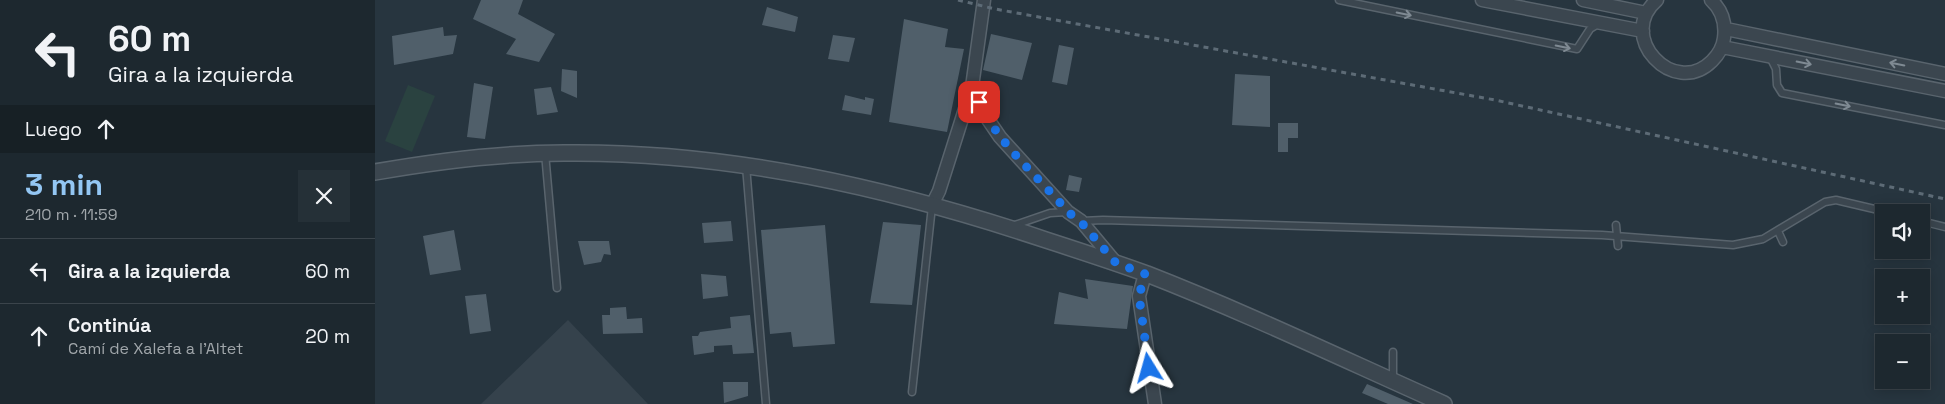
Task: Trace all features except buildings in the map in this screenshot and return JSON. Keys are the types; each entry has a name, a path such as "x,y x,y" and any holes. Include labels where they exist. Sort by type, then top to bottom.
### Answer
{"street":[{"path":"932,205 939,191 972,87 983,0"},
{"path":"1482,0 1643,31"},
{"path":"1583,0 1647,13"},
{"path":"1657,0 1647,13 1643,31 1644,40 1649,53 1658,63 1670,70 1683,72 1697,70 1709,64 1722,48 1725,29 1723,16 1716,4 1711,0"},
{"path":"1725,29 1945,74"},
{"path":"1722,48 1945,91"},
{"path":"972,87 987,118 1000,137 1068,212 1081,222 1116,263"},
{"path":"375,172 462,158 545,153 647,155 746,165 850,184 932,205 1116,263 1214,302 1444,404"},
{"path":"1145,274 1139,296 1155,404"}],"lane":[{"path":"1339,0 1577,49 1590,28 1599,22"},
{"path":"1771,57 1776,69 1777,85 1782,93 1945,125"},
{"path":"545,153 557,288"},
{"path":"746,165 766,404"},
{"path":"1081,222 1103,220 1616,236 1733,244 1763,239 1825,202 1836,200 1875,209"},
{"path":"912,392 932,205"},
{"path":"1009,228 1050,213 1068,212"},
{"path":"1930,223 1945,227"},
{"path":"1616,225 1618,246"},
{"path":"1778,231 1783,242"},
{"path":"1393,352 1393,381"}],"shaded area":[{"path":"568,320 648,404 481,404"}],"green space":[{"path":"408,85 435,96 412,152 385,141"}],"railway":[{"path":"958,0 995,9 1495,100 1945,199"}],"route":[{"path":"979,102 1000,137 1068,212 1081,222 1116,263 1145,274 1139,296 1149,368"}]}
